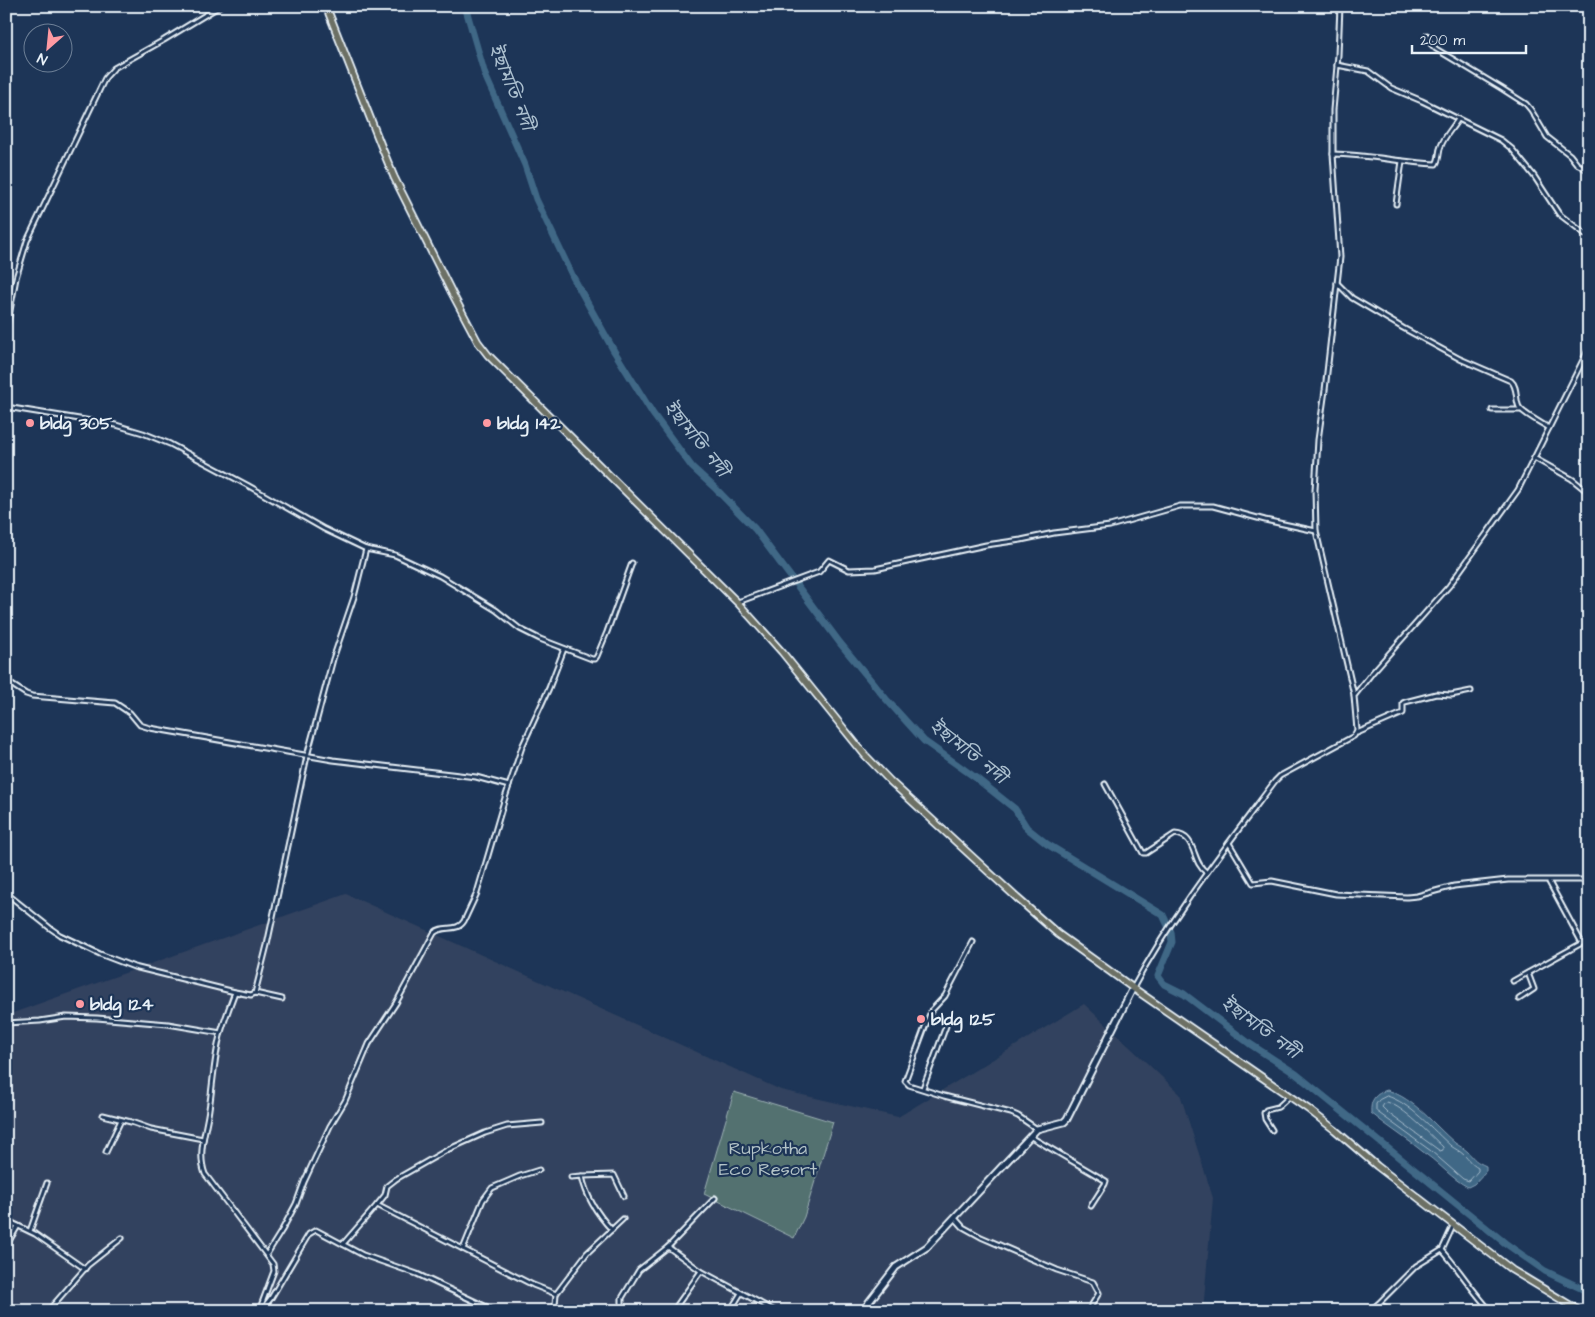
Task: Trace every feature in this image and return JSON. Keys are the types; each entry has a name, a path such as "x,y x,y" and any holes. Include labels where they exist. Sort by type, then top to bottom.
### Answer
{"main road":[{"path":"326,6 391,170 478,342 488,355 738,603 782,652 858,747 878,769 1052,928 1133,988 1335,1130 1376,1166 1512,1270 1580,1311"}],"street":[{"path":"6,332 16,278 28,240 105,78 114,68 220,6"},
{"path":"1340,6 1333,110 1333,154 1340,257 1318,440 1315,490 1316,531 1354,696 1357,733"},
{"path":"1427,35 1429,42 1436,49 1526,104 1547,137 1570,155 1577,164 1589,171"},
{"path":"1337,66 1368,71 1391,88 1410,95 1501,140 1512,149 1534,176 1559,214 1589,237"},
{"path":"1333,154 1352,154 1436,164 1438,163 1440,146 1458,118"},
{"path":"1396,204 1402,161"},
{"path":"1337,283 1352,298 1403,328 1460,359 1511,381 1515,386 1521,410"},
{"path":"1354,696 1449,586 1518,490 1589,348"},
{"path":"6,406 39,413 87,419 143,433 205,462 324,529 366,549 395,555 440,576 496,610 520,628 564,649 592,659 595,659 608,632 632,563"},
{"path":"1492,410 1521,410 1549,428"},
{"path":"1534,458 1572,479 1589,493"},
{"path":"738,603 819,572 829,560 849,570 875,569 986,545 1054,533 1110,526 1180,506 1213,506 1316,531"},
{"path":"255,993 307,756 333,659 354,597 366,549"},
{"path":"267,1254 296,1204 330,1126 345,1101 369,1044 396,1003 434,933 438,930 457,928 464,921 476,893 522,748 564,649"},
{"path":"6,681 32,696 114,703 130,713 140,725 150,728 359,764 476,777 509,786"},
{"path":"864,1311 896,1267 927,1247 1037,1130 1064,1122 1067,1119 1154,950 1206,872 1275,781 1280,776 1350,739 1357,733 1402,714 1404,712 1403,703 1405,702 1436,694 1471,691"},
{"path":"1106,784 1143,853 1146,853 1175,834 1181,834 1189,840 1198,861 1206,872"},
{"path":"1229,843 1253,883 1272,881 1336,894 1407,897 1463,885 1508,880 1589,880"},
{"path":"1549,881 1582,943"},
{"path":"6,894 55,932 100,954 134,967 235,992 255,993 282,999"},
{"path":"1513,981 1589,939"},
{"path":"973,942 945,996 931,1011 905,1078 906,1083 944,1096 1011,1113 1037,1130"},
{"path":"1519,999 1534,989 1528,973"},
{"path":"235,992 221,1033 215,1061 201,1165 204,1174 273,1264 274,1270 260,1311"},
{"path":"6,1023 82,1017 168,1024 221,1033"},
{"path":"923,1088 946,1026"},
{"path":"1272,1130 1264,1116 1264,1112 1278,1107 1290,1097"},
{"path":"103,1115 151,1129 203,1139"},
{"path":"106,1152 121,1120"},
{"path":"343,1244 385,1195 388,1186 396,1179 447,1150 485,1133 507,1126 542,1122"},
{"path":"1031,1137 1106,1180 1091,1206"},
{"path":"462,1249 484,1200 492,1188 540,1170"},
{"path":"570,1177 614,1175 624,1196"},
{"path":"582,1176 596,1211 612,1230"},
{"path":"30,1231 47,1183"},
{"path":"622,1311 622,1298 640,1270 668,1247 715,1198"},
{"path":"377,1205 533,1285 556,1294"},
{"path":"955,1218 963,1227 981,1237 1057,1270 1093,1282 1099,1294 1088,1311"},
{"path":"566,1311 555,1305 556,1294 587,1253 623,1219"},
{"path":"6,1220 30,1231 85,1269"},
{"path":"6,1246 18,1226"},
{"path":"1369,1311 1416,1266 1442,1250 1453,1226"},
{"path":"260,1311 271,1298 304,1242 312,1231 316,1230 363,1255 417,1274 491,1309"},
{"path":"48,1311 85,1269 122,1238"},
{"path":"668,1247 701,1271 775,1311"},
{"path":"1442,1250 1479,1299 1491,1311"},
{"path":"673,1311 701,1271"},
{"path":"730,1311 741,1293"},
{"path":"1378,1304 1394,1311"}],"shaded area":[{"path":"346,894 781,1090 898,1117 1084,1004 1180,1094 1213,1198 1203,1311 6,1311 6,1013 10,1014"}],"green space":[{"name":"Rupkotha Eco Resort","path":"734,1092 833,1122 804,1217 794,1238 704,1194"}],"water":[{"path":"1387,1090 1406,1099 1474,1159 1486,1166 1486,1171 1474,1184 1468,1187 1457,1180 1371,1113 1371,1104 1374,1098 1379,1093"}],"waterway":[{"name":"ইছামতি নদী","path":"465,6 485,75 525,165 536,199 573,277 614,351 653,414 692,467 755,529 840,643 886,699 924,741 1015,809 1027,828 1047,844 1163,915 1171,932 1172,942 1158,976 1164,984 1184,994 1250,1044 1296,1074 1505,1243 1545,1271 1589,1292"}],"place":[{"name":"bldg 305","path":"30,423"},
{"name":"bldg 142","path":"487,423"},
{"name":"bldg 124","path":"80,1004"},
{"name":"bldg 125","path":"921,1019"}]}
